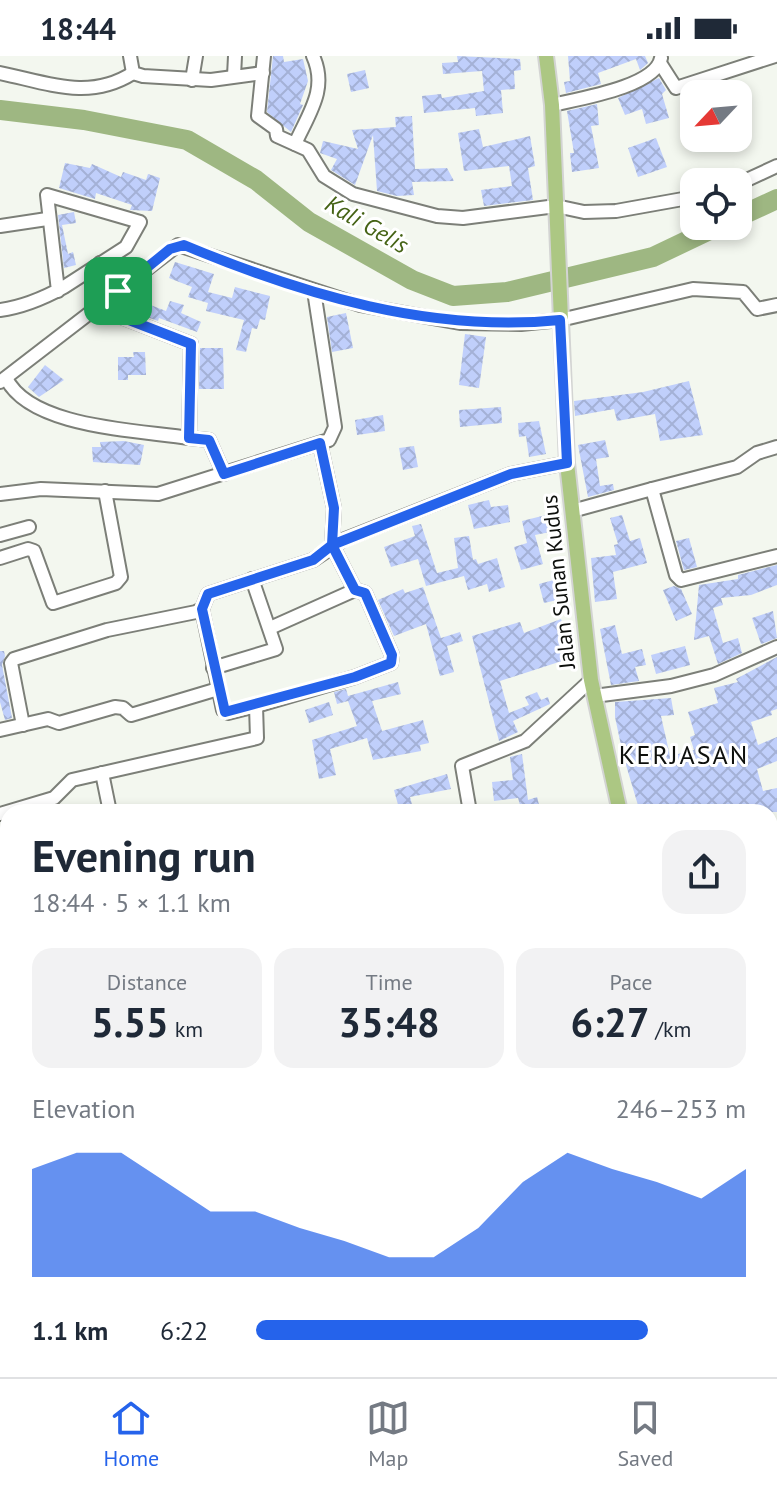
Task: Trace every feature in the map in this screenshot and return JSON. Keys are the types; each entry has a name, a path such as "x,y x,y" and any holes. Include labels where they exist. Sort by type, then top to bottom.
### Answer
{"main road":[{"name":"Jalan Sunan Kudus","path":"546,56 552,105 567,463 591,680 618,804"}],"street":[{"path":"130,56 133,73"},
{"path":"192,80 196,56"},
{"path":"234,76 235,56"},
{"path":"264,56 258,116 276,129 277,136 308,150 333,183 406,210 463,218 556,209 598,212 680,200"},
{"path":"295,144 320,83 320,71 313,56"},
{"path":"661,60 676,88 775,56"},
{"path":"552,105 619,88 653,73 661,60"},
{"path":"0,73 89,90 112,86 133,73 192,80 263,73"},
{"path":"752,178 777,166"},
{"path":"0,310 30,303 58,291 101,264 126,247 140,222 49,195 45,198 58,291"},
{"path":"0,226 47,219"},
{"path":"224,474 209,440 62,419 17,395 3,380 178,245 314,291 435,321 521,324 693,289 743,292 757,309 777,305"},
{"path":"101,264 118,290"},
{"path":"0,494 41,489 158,494 320,443 334,435 314,291"},
{"path":"98,308 191,344 189,438"},
{"path":"320,443 334,508 332,545 355,590"},
{"path":"572,511 737,467 757,453 777,447"},
{"path":"270,628 355,590 365,593 392,655 391,663 355,677 225,712 202,609 208,594 313,560 332,545 511,474 567,463"},
{"path":"652,489 676,575 681,580 777,556"},
{"path":"0,558 28,549 34,551 53,603 116,583 121,577 105,491"},
{"path":"0,535 29,527"},
{"path":"213,668 273,652 277,647 252,579"},
{"path":"23,725 11,678 14,659 107,630 202,609"},
{"path":"594,696 671,686 714,675 777,647"},
{"path":"469,804 462,766 525,741 591,680"},
{"path":"0,730 48,719 59,723 115,707 123,708 131,715 147,713 162,703 218,689"},
{"path":"34,804 54,798 72,780 257,738 256,706"},
{"path":"102,773 108,804"}],"building":[{"path":"273,56 283,56 284,62 303,59 308,81 300,104 303,105 291,132 267,112"},
{"path":"457,56 520,59 521,70 514,71 515,89 501,90 503,113 476,116 475,108 424,113 422,96 441,94 442,98 484,91 482,71 443,74 442,63 458,62"},
{"path":"568,56 645,56 648,63 640,70 636,59 598,73 601,84 566,93 564,82 570,81"},
{"path":"365,70 369,88 351,92 347,74"},
{"path":"659,78 666,90 662,94 669,118 646,124 642,109 625,115 618,98"},
{"path":"597,104 599,125 591,126 599,168 572,172 570,153 574,153 567,111"},
{"path":"412,116 415,169 447,168 454,181 412,182 414,195 397,196 377,191 373,135 355,185 331,170 337,159 320,153 323,141 358,149 352,130 396,127 395,117"},
{"path":"479,129 483,147 530,136 535,166 528,168 533,200 484,206 481,190 512,186 509,166 464,171 458,133"},
{"path":"656,138 667,167 638,177 628,148"},
{"path":"65,163 90,168 92,164 121,177 123,172 146,180 148,174 160,178 152,211 130,210 132,205 96,193 95,199 59,188"},
{"path":"74,212 76,223 62,225 68,254 73,252 76,265 64,268 58,215"},
{"path":"175,262 214,274 208,292 232,298 235,287 270,296 265,320 260,319 257,329 252,328 246,352 236,350 244,320 206,311 208,303 188,297 192,287 169,278"},
{"path":"127,296 166,311 170,301 184,305 181,313 201,322 197,332 125,309"},
{"path":"346,313 353,348 332,352 327,317"},
{"path":"465,334 486,337 479,388 459,385"},
{"path":"200,348 223,348 224,389 199,389"},
{"path":"133,352 145,352 146,375 128,375 128,380 118,380 118,357 134,357"},
{"path":"45,365 64,380 39,397 28,387"},
{"path":"689,381 703,435 660,441 655,414 617,421 614,409 575,416 574,401 643,392"},
{"path":"501,407 502,423 460,427 459,410"},
{"path":"383,415 385,431 357,435 355,420"},
{"path":"539,421 546,454 529,457 526,436 519,437 518,423"},
{"path":"605,440 609,457 596,459 600,486 613,484 614,490 588,497 578,445"},
{"path":"124,441 144,445 140,465 93,462 92,447 101,447 100,442"},
{"path":"414,446 418,467 403,470 399,448"},
{"path":"489,500 491,507 508,505 510,522 474,529 468,505"},
{"path":"546,515 550,532 535,535 543,564 521,570 514,547 527,543 522,521"},
{"path":"622,515 630,541 640,538 647,563 613,572 617,599 595,602 591,558 616,555 614,545 618,544 610,518"},
{"path":"421,524 437,573 458,568 454,538 469,536 473,560 476,559 478,564 497,558 505,587 489,592 487,584 468,590 464,576 426,586 418,559 391,567 384,547 415,536 412,526"},
{"path":"689,538 697,567 684,570 676,541"},
{"path":"777,565 777,585 751,595 721,598 723,605 713,608 723,643 738,638 742,653 718,664 709,636 694,640 699,585 738,579 738,575"},
{"path":"561,578 566,598 544,603 539,584"},
{"path":"674,586 681,589 692,614 676,621 663,590"},
{"path":"423,587 441,638 460,632 463,641 447,646 454,672 440,676 426,624 394,636 378,600 403,589 405,593"},
{"path":"773,611 777,638 761,644 752,618"},
{"path":"561,619 566,634 558,637 565,660 500,681 509,713 529,705 525,697 537,692 541,700 548,697 550,704 513,721 518,732 499,741 472,636 520,622 524,633"},
{"path":"615,625 622,654 642,649 646,665 635,667 639,681 611,685 600,629"},
{"path":"685,646 690,665 656,674 651,655"},
{"path":"0,651 4,651 5,656 2,665 12,718 5,720 0,702"},
{"path":"777,657 777,709 771,711 772,715 751,722 758,745 777,737 777,761 757,769 763,791 777,788 777,804 638,804 623,755 615,702 671,698 674,715 661,716 670,756 694,750 690,737 695,735 688,712 718,703 714,688 738,682 736,679"},
{"path":"398,682 401,694 372,701 382,731 423,720 429,743 420,745 421,751 373,760 367,738 330,749 336,775 319,779 312,740 357,726 348,701 337,704 334,692 346,689 348,696"},
{"path":"329,702 333,715 309,723 305,710"},
{"path":"522,754 528,800 537,797 539,804 520,804 518,798 494,801 492,782 513,780 510,757"},
{"path":"447,774 451,789 410,797 412,804 398,804 394,790"}],"waterway":[{"name":"Kali Gelis","path":"0,110 84,120 187,140 256,180 309,222 412,280 453,296 507,292 653,257 689,240"},
{"name":"Kali Gelis","path":"752,211 777,199"}],"district":[{"name":"KERJASAN","path":"684,754"}],"route":[{"path":"118,291 98,308 191,344 189,438 209,440 224,474 320,443 334,508 332,545 313,560 208,594 204,602 202,609 212,664 225,712 355,677 391,663 392,655 365,593 355,590 332,545 511,474 567,463 560,320 521,324 435,321 321,294 184,245 170,249 118,291"}]}
